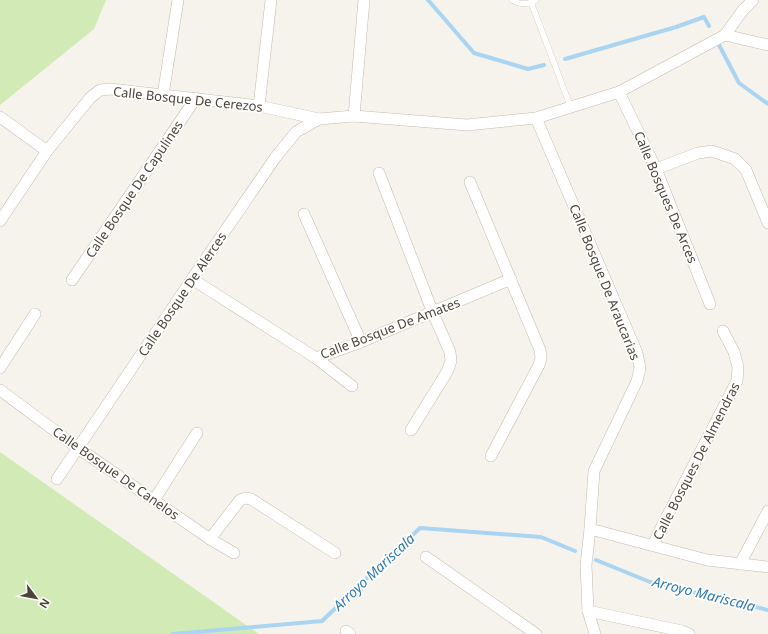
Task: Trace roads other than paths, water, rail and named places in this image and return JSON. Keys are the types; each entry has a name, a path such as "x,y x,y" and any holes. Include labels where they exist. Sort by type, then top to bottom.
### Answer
{"street":[{"path":"162,95 178,0"},
{"path":"259,106 271,0"},
{"path":"354,116 364,0"},
{"path":"319,119 354,116 467,125 536,118 619,92 725,35 743,10 753,0"},
{"path":"725,35 768,45"},
{"name":"Calle Bosque De Cerezos","path":"0,221 47,151 90,98 100,90 110,89 259,106 319,119"},
{"name":"Calle Bosques De Arces","path":"619,92 656,169 710,304"},
{"name":"Calle Bosque De Capulines","path":"72,280 196,98"},
{"path":"0,117 47,151"},
{"name":"Calle Bosque De Araucarias","path":"536,118 637,353 640,368 637,381 594,471 586,565 588,611 595,634"},
{"name":"Calle Bosque De Alerces","path":"57,479 275,158 296,132 319,119"},
{"path":"656,169 698,153 712,151 736,159 746,170 768,223"},
{"path":"379,173 432,313 450,352 451,361 447,372 411,430"},
{"path":"470,182 540,350 541,358 539,365 491,456"},
{"path":"304,214 361,342"},
{"name":"Calle Bosque De Amates","path":"192,279 316,358 361,342 511,279"},
{"path":"0,368 35,314"},
{"name":"Calle Bosques De Almendras","path":"653,545 737,381 738,368 734,352 723,331"},
{"path":"316,358 352,386"},
{"name":"Calle Bosque De Canelos","path":"0,390 78,448 210,539 234,553"},
{"path":"154,500 197,433"},
{"path":"210,539 240,500 246,498 251,499 334,553"},
{"path":"740,564 768,511"},
{"path":"590,528 707,560 768,567"},
{"path":"426,557 536,634"},
{"path":"588,611 682,631 689,634"}],"lane":[{"path":"512,0 517,3 524,4 534,1 571,108"}],"waterway":[{"path":"428,0 474,53 528,69 544,65"},
{"path":"565,59 676,27 704,17 709,26"},
{"path":"719,45 739,83 768,104"},
{"name":"Arroyo Mariscala","path":"173,634 322,621 420,528 541,537 575,551"},
{"name":"Arroyo Mariscala","path":"596,560 650,582 768,610"}]}
